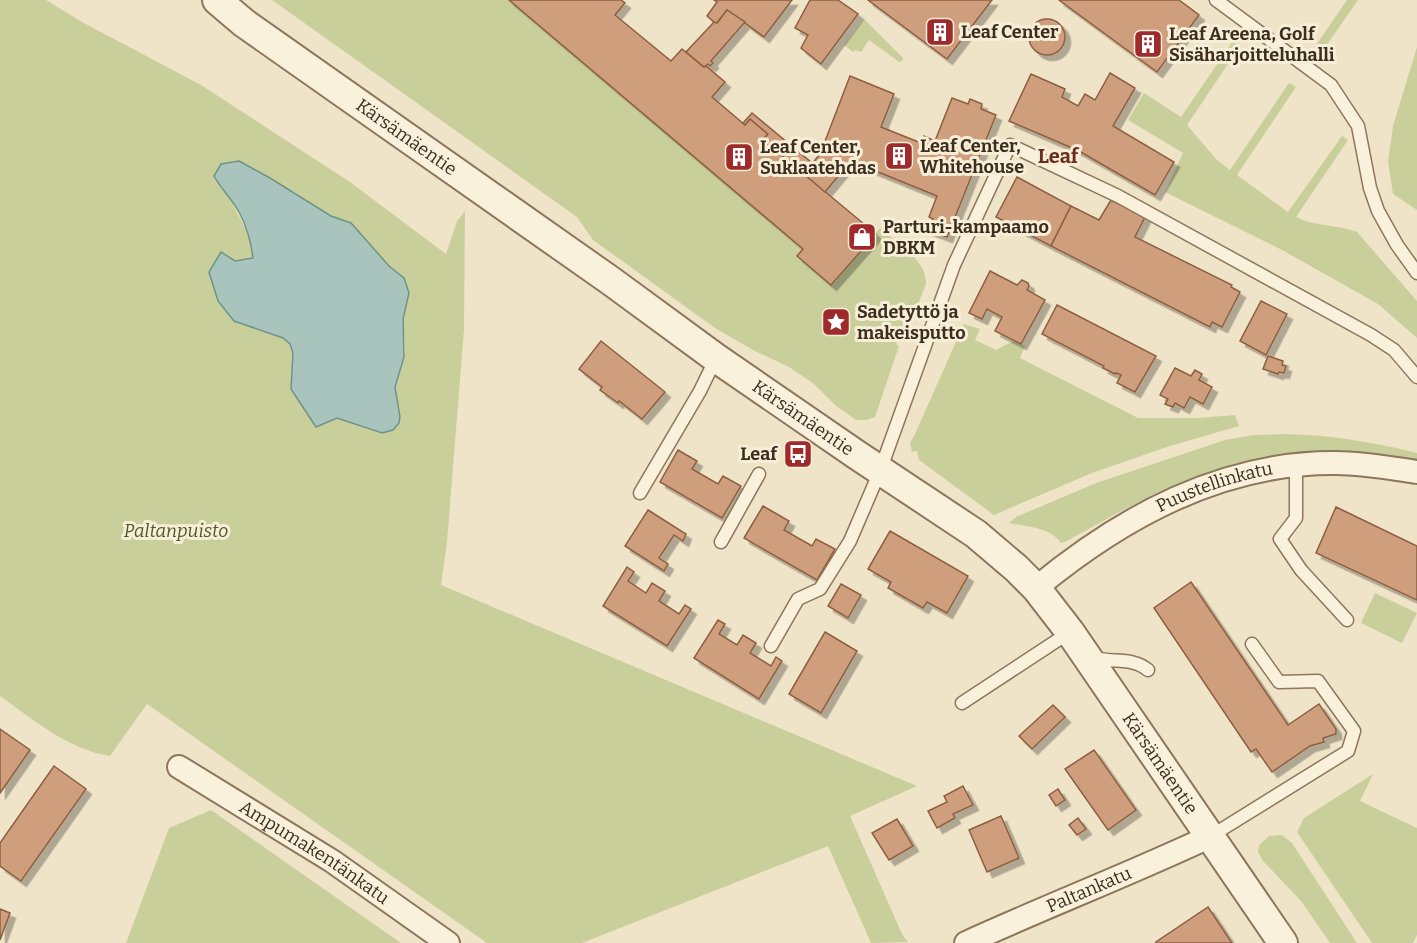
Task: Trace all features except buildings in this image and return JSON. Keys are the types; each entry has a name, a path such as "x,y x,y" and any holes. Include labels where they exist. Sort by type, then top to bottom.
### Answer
{"street":[{"name":"Kärsämäentie","path":"217,0 244,23 611,281 716,358 976,534 1016,568 1036,588 1077,643 1283,943"},
{"name":"Puustellinkatu","path":"1036,588 1069,561 1129,522 1159,506 1220,480 1267,468 1296,464 1371,465 1417,472"},
{"name":"Ampumakentänkatu","path":"178,767 332,861 448,943"},
{"name":"Paltankatu","path":"966,943 1106,884 1210,836"}],"lane":[{"path":"1216,0 1331,85 1358,126 1370,188 1378,210 1397,245 1417,273"},
{"path":"771,646 798,599 820,589 850,541 880,471 954,265 1010,145 1118,196 1371,335 1394,350 1417,377"},
{"path":"640,493 700,391 716,358"},
{"path":"1296,464 1296,518 1280,539 1301,570 1347,620"},
{"path":"721,542 759,474"},
{"path":"962,703 1077,643 1100,659 1135,662 1148,670"},
{"path":"1210,836 1348,751 1354,730 1318,681 1279,682 1252,644"}],"green space":[{"name":"Paltanpuisto","path":"0,0 46,0 82,22 201,85 350,182 446,254 457,221 465,211 464,330 447,542 441,585 917,786 850,816 902,934 908,942 871,943 828,846 582,943 487,943 147,704 110,756 79,747 65,740 38,724 0,696","holes":["293,191 331,216 351,223 389,266 404,278 409,293 403,319 405,351 395,387 400,417 379,433 337,418 291,389 292,351 285,340 278,337 235,261 253,259 249,236 232,202"]},
{"path":"272,0 509,0 803,249 797,256 838,278 880,228 916,259 925,275 926,284 908,329 902,327 896,344 899,346 875,417 856,420 835,405 814,384 789,367 715,328 593,240 577,217"},
{"path":"1347,0 1358,0 1317,59 1310,54"},
{"path":"864,19 903,58 902,61 899,62 869,40 861,52 855,50 853,52 844,45"},
{"path":"1233,41 1240,46 1187,125 1217,160 1230,170 1289,83 1296,87 1237,175 1288,212 1342,136 1348,140 1296,217 1357,232 1417,301 1417,338 1378,304 1282,250 1165,192 1183,153 1128,120 1144,93 1181,117"},
{"path":"1417,47 1417,210 1393,194 1388,162 1393,126"},
{"path":"964,324 980,329 975,340 996,350 1015,340 1025,346 1020,358 1138,418 1197,418 1235,415 1239,426 1167,447 1092,473 994,515 919,460 917,451 912,452 910,443"},
{"path":"1286,434 1352,440 1417,453 1417,462 1335,452 1253,459 1226,466 1165,489 1061,543 1044,531 1009,523 1016,517 1096,483 1225,440 1253,435"},
{"path":"1375,593 1417,613 1402,643 1361,623"},
{"path":"1373,774 1360,801 1417,828 1417,935 1413,943 1372,943 1297,832 1304,818"},
{"path":"211,810 401,943 126,943 169,828"},
{"path":"1282,835 1292,843 1357,943 1330,943 1301,901 1263,861 1258,852 1259,845 1269,836"}],"water":[{"path":"239,161 331,216 351,223 389,266 404,278 409,293 403,319 404,357 395,387 400,417 399,423 393,430 382,433 337,418 316,427 291,389 293,353 290,344 283,338 234,321 218,301 209,272 221,252 235,261 253,258 242,218 214,176 221,164"}],"place":[{"name":"Leaf Center","path":"940,32"},
{"name":"Leaf Areena, Golf Sisäharjoitteluhalli","path":"1148,44"},
{"name":"Leaf Center, Whitehouse","path":"899,156"},
{"name":"Leaf Center, Suklaatehdas","path":"739,157"},
{"name":"Parturi-kampaamo DBKM","path":"862,237"},
{"name":"Sadetyttö ja makeisputto","path":"836,322"},
{"name":"Leaf","path":"798,454"}],"district":[{"name":"Leaf","path":"1058,156"}]}
